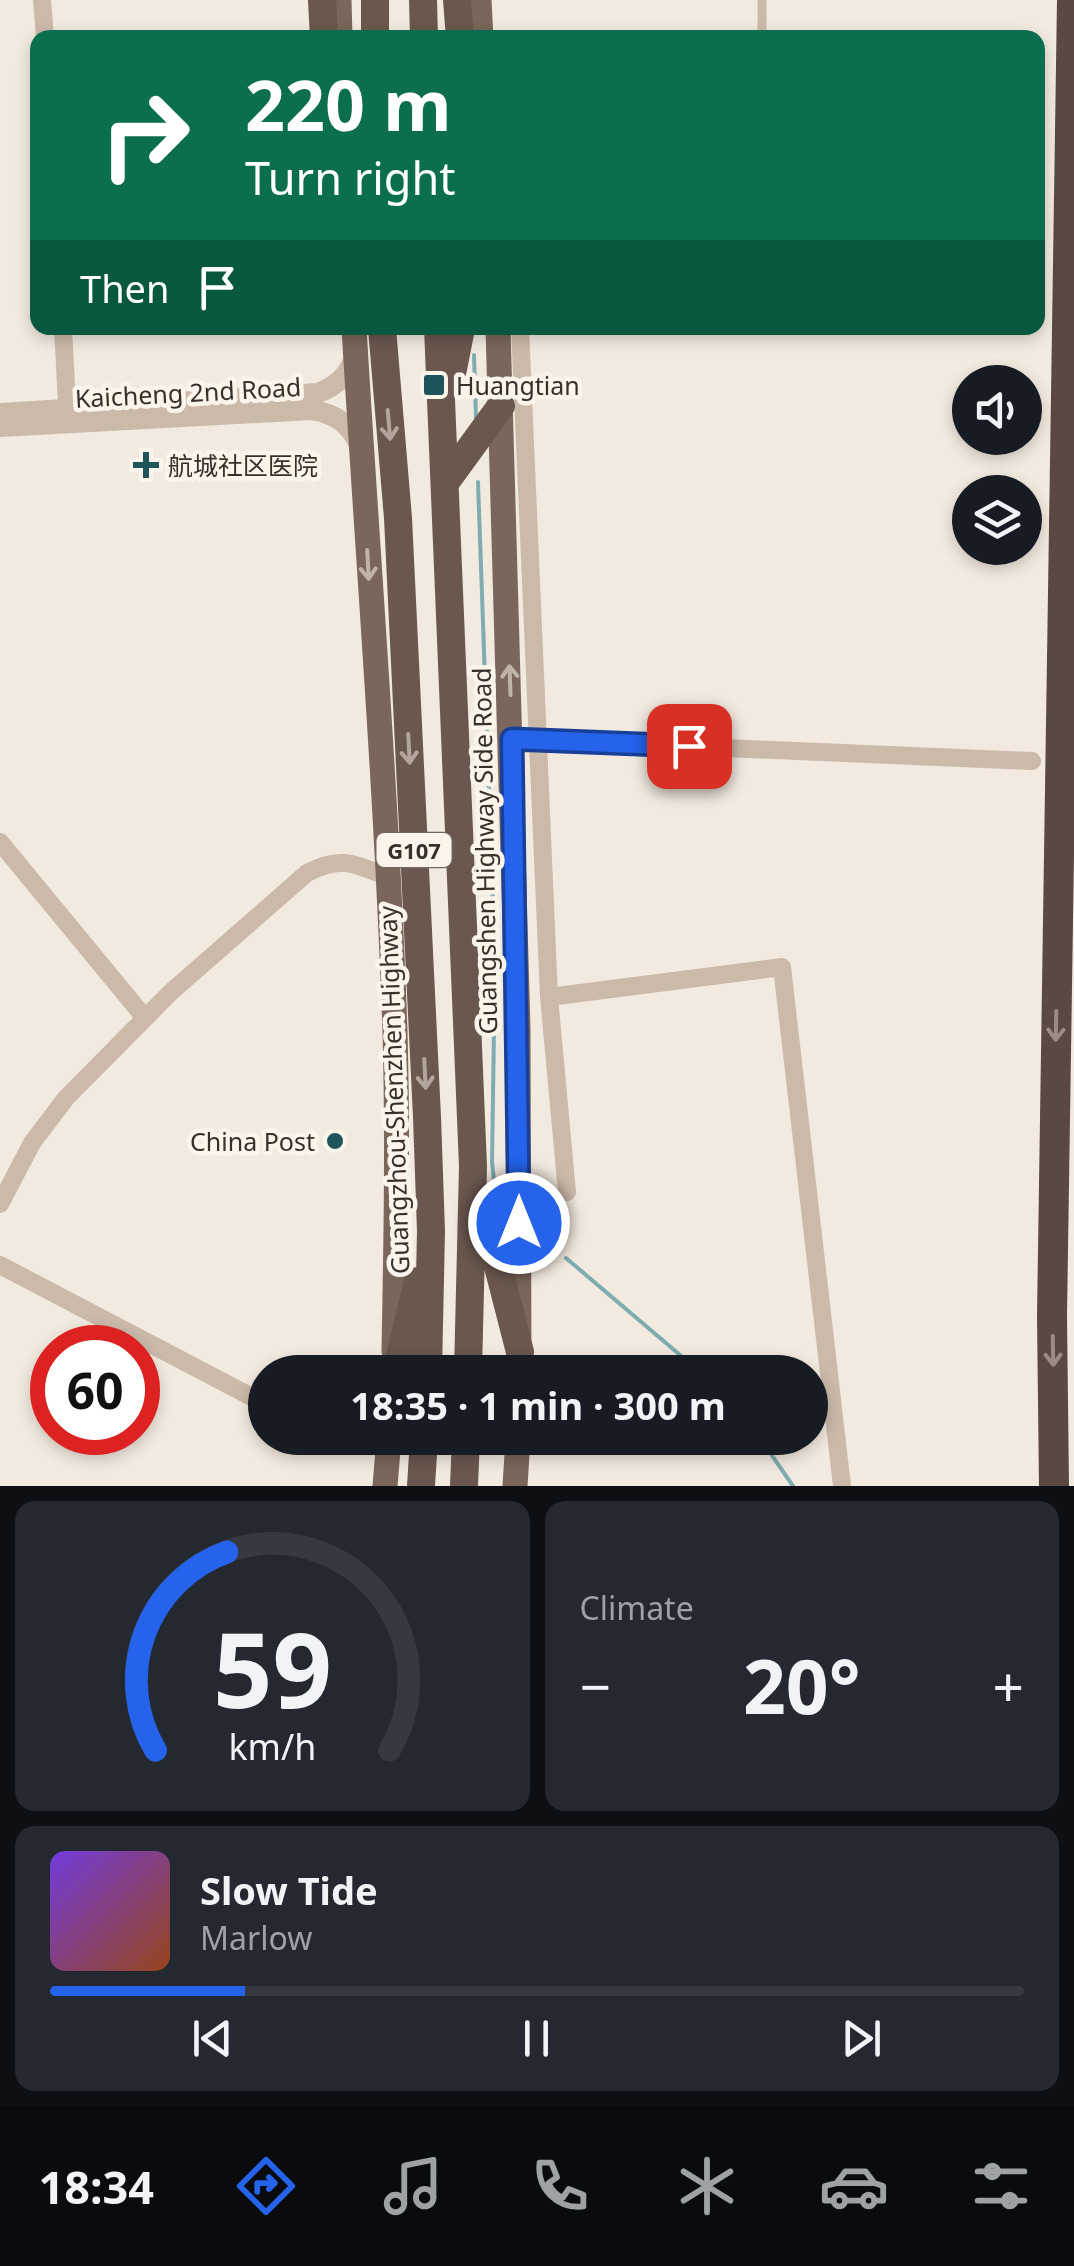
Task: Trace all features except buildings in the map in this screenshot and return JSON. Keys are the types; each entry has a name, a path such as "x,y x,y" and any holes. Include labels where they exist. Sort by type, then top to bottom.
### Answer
{"highway":[{"path":"322,0 337,27"},
{"path":"374,0 375,30"},
{"path":"423,0 424,30"},
{"path":"457,0 459,30"},
{"path":"1054,1486 1052,1316 1072,0"},
{"name":"Guangzhou-Shenzhen Highway","path":"383,335 398,518 430,1231 428,1355"},
{"name":"G107","path":"438,335 473,1166 468,1355"},
{"path":"443,440 461,335"},
{"path":"445,483 501,406"},
{"path":"1061,649 1074,792"},
{"path":"473,1166 518,1355"},
{"path":"399,1355 430,1231"},
{"path":"421,1486 423,1455"},
{"path":"464,1486 465,1455"}],"main road":[{"path":"479,0 481,30"},
{"name":"Guangshen Highway Side Road","path":"498,335 524,739 520,1355"},
{"path":"354,340 388,877 397,1191 395,1355"},
{"path":"385,1486 388,1455"},
{"path":"514,1486 517,1455"}],"street":[{"path":"42,0 44,30"},
{"path":"63,335 68,416"},
{"path":"520,335 524,739 567,1192"},
{"name":"Kaicheng 2nd Road","path":"0,427 68,416 318,393 346,375 354,340"},
{"name":"Kaicheng 2nd Road","path":"0,413 68,416 311,410 345,423 361,450"},
{"path":"524,739 1032,760"},
{"path":"1,847 145,1018"},
{"path":"0,1204 32,1143 66,1098 171,992 307,873 334,861 350,862 388,877"},
{"path":"550,997 782,967 842,1486"},
{"path":"0,1265 248,1395"}],"lane":[{"path":"762,0 762,30"}],"waterway":[{"path":"474,355 476,418"},
{"path":"478,482 495,962 492,1162 494,1180 503,1199"},
{"path":"566,1258 680,1355"},
{"path":"772,1455 793,1486"}],"place":[{"name":"Huangtian","path":"434,385"},
{"name":"航城社区医院","path":"146,465"},
{"name":"China Post","path":"335,1141"}],"route":[{"path":"519,1223 512,739 689,746"}]}
